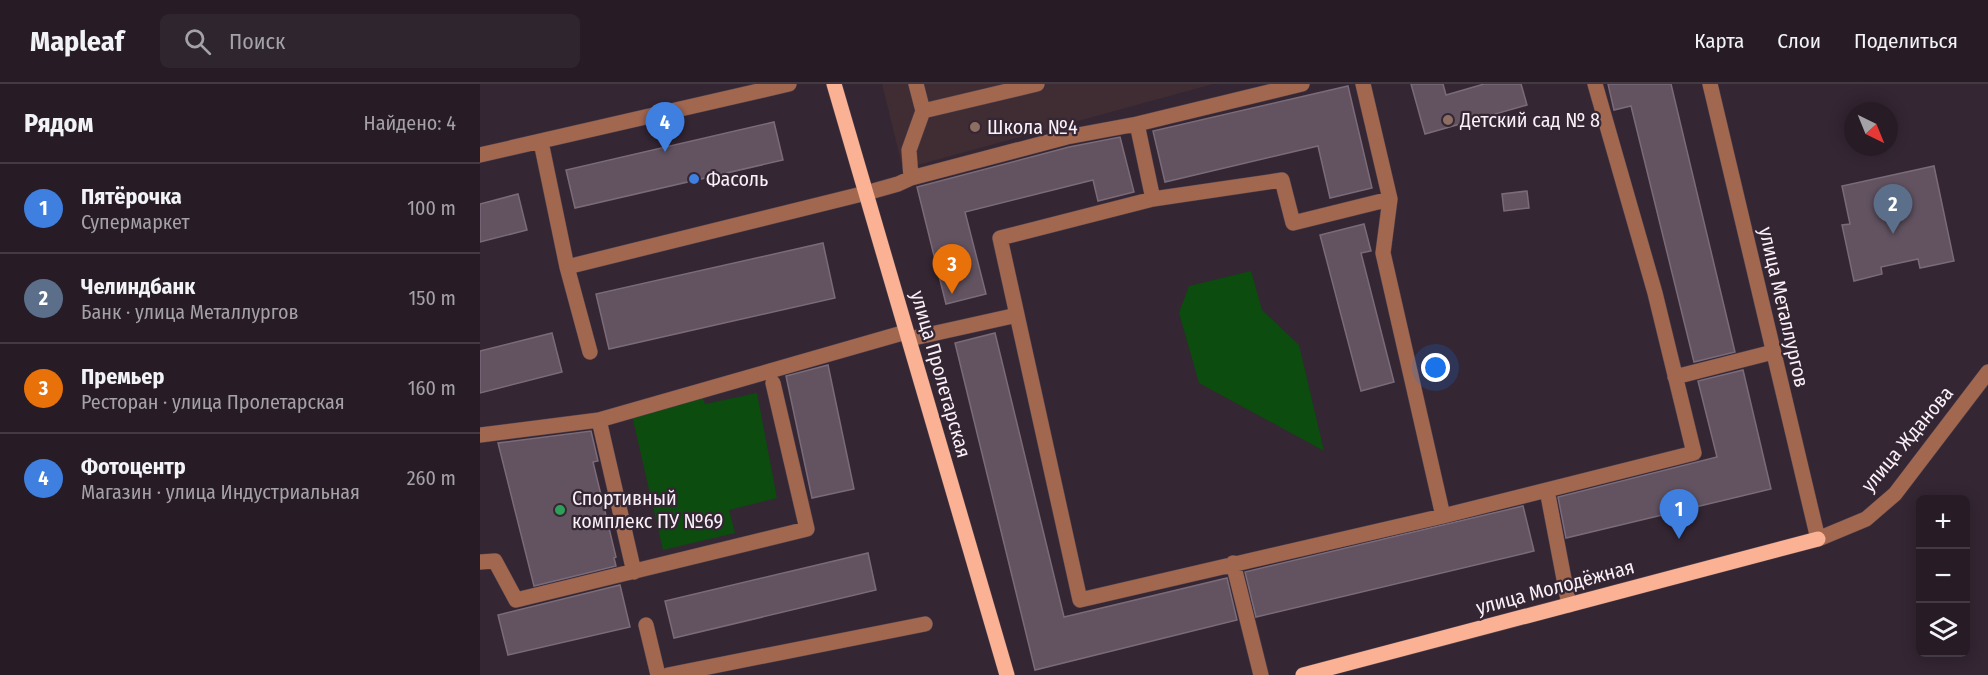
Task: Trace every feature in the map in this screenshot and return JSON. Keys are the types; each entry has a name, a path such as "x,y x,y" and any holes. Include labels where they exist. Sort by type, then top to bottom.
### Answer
{"main road":[{"name":"улица Пролетарская","path":"834,84 1007,675"},
{"name":"улица Молодёжная","path":"1303,675 1818,539"}],"street":[{"path":"480,155 789,84"},
{"path":"911,178 909,150 923,111 916,84"},
{"path":"923,111 1036,84"},
{"path":"567,267 866,193 911,178 1067,137 1137,124 1302,84"},
{"path":"1363,84 1390,199 1383,253 1443,516"},
{"path":"1390,199 1293,223 1282,180 1153,199 1000,238 1080,600 1443,516 1694,453 1655,293 1595,84"},
{"name":"улица Металлургов","path":"1710,84 1818,539"},
{"path":"1137,124 1153,199"},
{"path":"541,142 567,267 590,352"},
{"path":"480,435 599,420 907,336 1017,315"},
{"path":"1675,377 1773,352"},
{"name":"улица Жданова","path":"1818,539 1866,519 1895,494 1988,372"},
{"path":"480,562 495,561 516,600 807,529 773,383"},
{"path":"599,420 634,572"},
{"path":"1547,490 1569,604"},
{"path":"1233,563 1261,675"},
{"path":"668,675 925,624"},
{"path":"646,625 658,675"}],"shaded area":[{"name":"Школа №4","path":"882,84 1213,84 903,169"}],"green space":[{"path":"1251,271 1262,310 1299,345 1324,451 1199,383 1179,313 1189,286"},
{"path":"757,393 777,498 729,510 735,533 663,550 631,411 702,394 705,404"}],"building":[{"name":"Детский сад № 8","path":"1411,84 1443,84 1446,95 1484,84 1521,84 1527,105 1425,134"},
{"path":"1608,84 1671,84 1735,352 1694,362 1631,106 1614,110"},
{"path":"1348,86 1372,188 1330,198 1318,146 1165,182 1153,131"},
{"path":"774,122 783,160 575,208 566,170"},
{"path":"1120,137 1134,192 1098,201 1093,180 965,212 986,294 946,304 917,187 1069,147"},
{"path":"1934,166 1954,261 1920,268 1918,259 1881,267 1882,274 1854,281 1842,225 1850,224 1842,186"},
{"path":"1527,191 1529,208 1504,211 1502,194"},
{"path":"518,194 527,230 480,242 480,204"},
{"path":"1364,224 1371,251 1361,253 1394,382 1361,391 1320,235"},
{"path":"823,243 835,298 609,349 596,294"},
{"path":"552,333 562,372 480,393 480,351"},
{"path":"995,333 1064,617 1227,578 1237,620 1035,670 955,343"},
{"path":"828,365 854,489 812,498 786,376"},
{"path":"1743,370 1771,489 1566,538 1558,497 1717,457 1698,381"},
{"name":"Спортивный комплекс ПУ №69","path":"591,431 598,461 593,462 616,557 614,558 616,566 534,586 498,443"},
{"path":"1523,506 1534,551 1256,617 1245,572"},
{"path":"868,553 876,590 674,638 665,601"},
{"path":"620,585 630,627 508,655 498,615"}],"place":[{"name":"Детский сад № 8","path":"1448,120"},
{"name":"Школа №4","path":"975,127"},
{"name":"Фотоцентр","path":"665,152"},
{"name":"Фасоль","path":"694,179"},
{"name":"Челиндбанк","path":"1893,234"},
{"name":"Премьер","path":"952,294"},
{"name":"Спортивный комплекс ПУ №69","path":"560,510"},
{"name":"Пятёрочка","path":"1679,539"}]}
